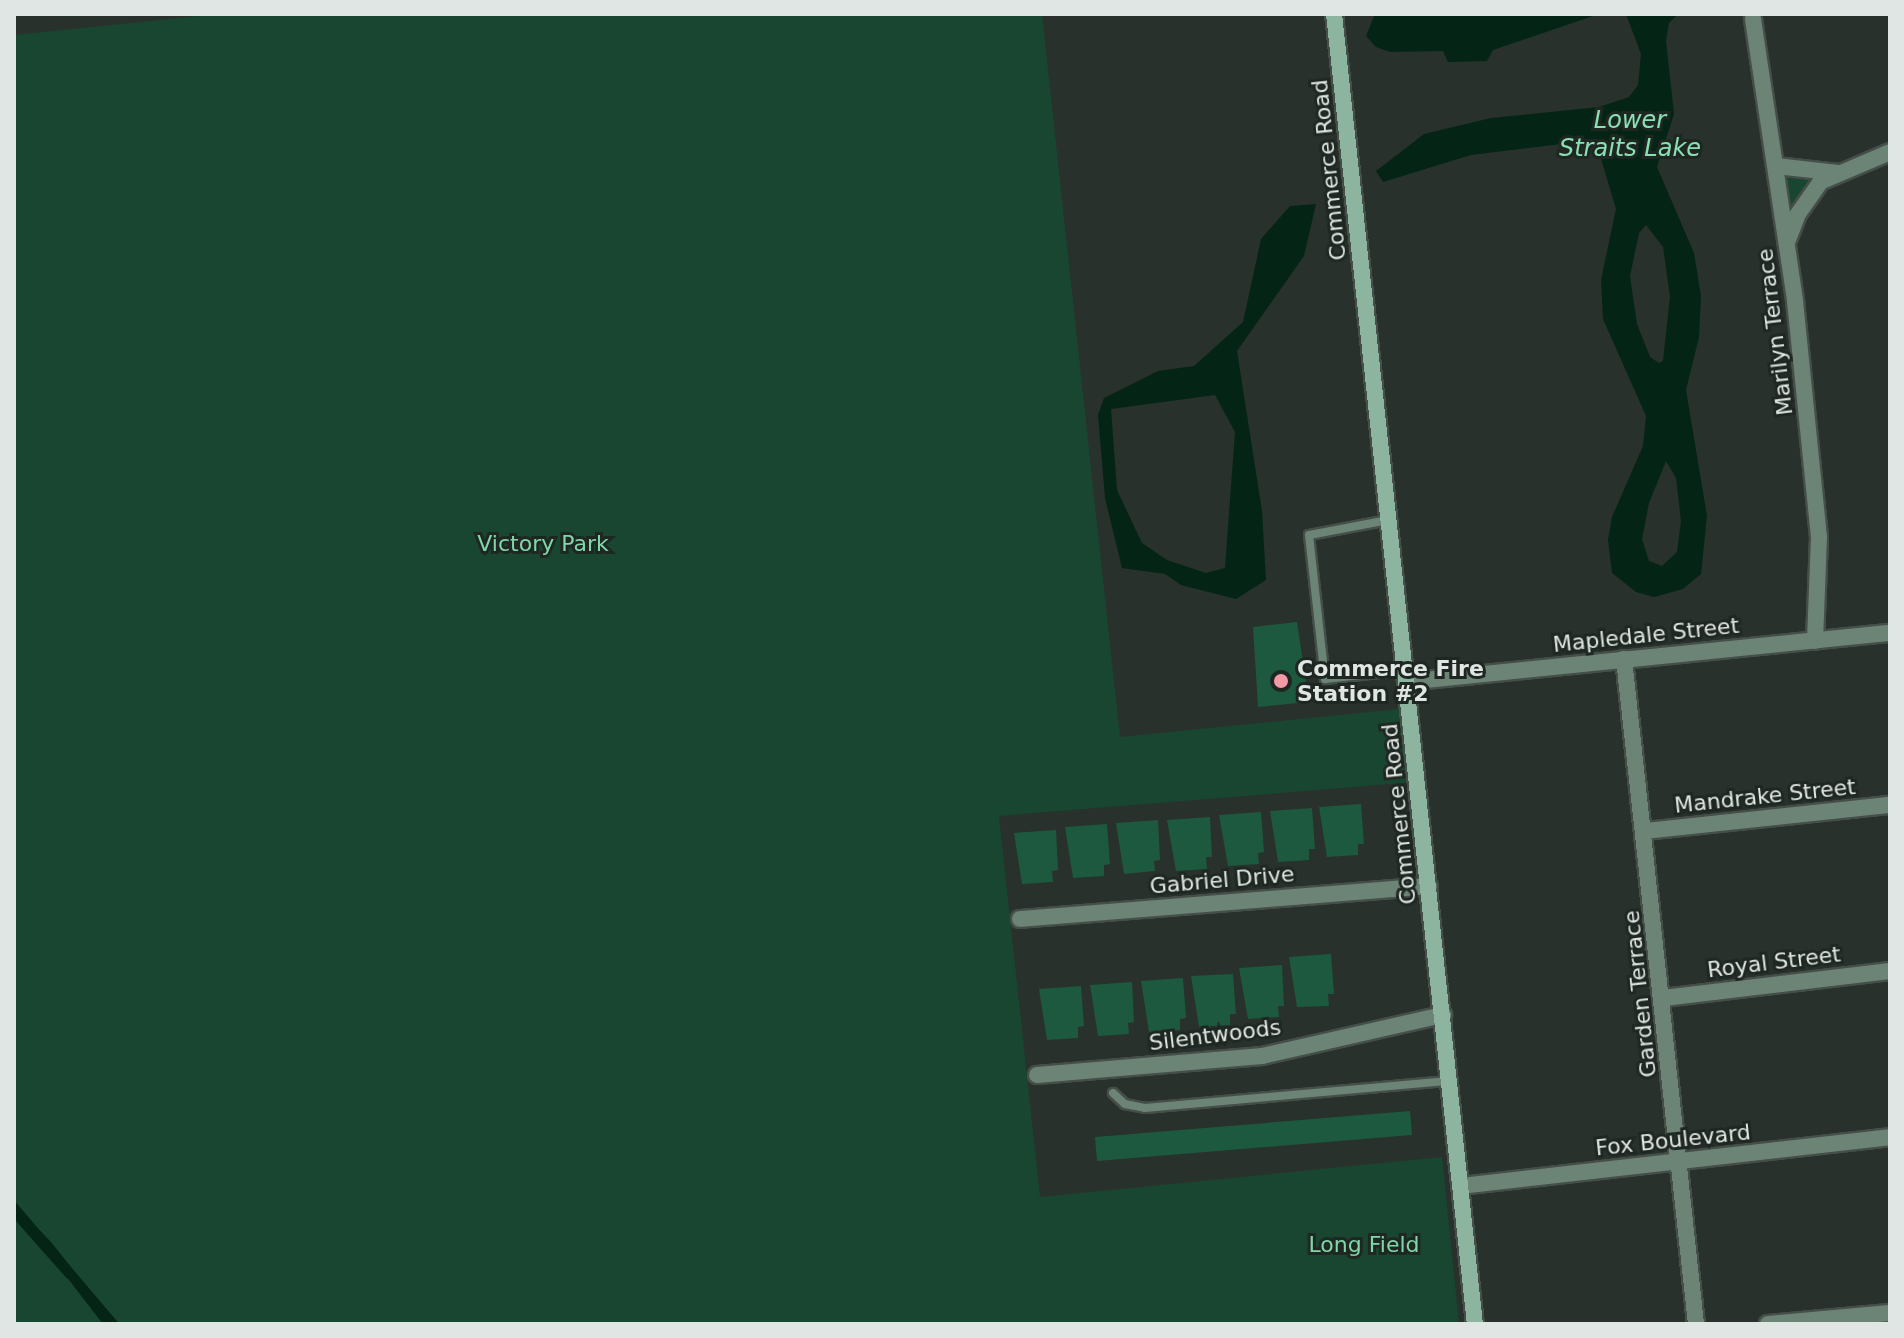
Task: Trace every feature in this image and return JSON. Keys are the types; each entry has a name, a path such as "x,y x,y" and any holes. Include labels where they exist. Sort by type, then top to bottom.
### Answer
{"main road":[{"name":"Commerce Road","path":"1334,14 1475,1324"}],"street":[{"name":"Marilyn Terrace","path":"1752,17 1787,241 1819,537 1815,641"},
{"path":"1787,241 1798,214 1820,182 1890,152"},
{"path":"1776,166 1838,173"},
{"name":"Mapledale Street","path":"1406,676 1890,633"},
{"name":"Garden Terrace","path":"1624,659 1696,1324"},
{"name":"Mandrake Street","path":"1645,831 1890,805"},
{"name":"Gabriel Drive","path":"1020,919 1429,886"},
{"name":"Royal Street","path":"1663,998 1890,971"},
{"name":"Silentwoods","path":"1037,1075 1262,1056 1443,1015"},
{"name":"Fox Boulevard","path":"1461,1186 1890,1137"},
{"path":"1768,1324 1890,1313"}],"lane":[{"path":"1389,520 1309,535 1325,679 1406,676"},
{"path":"1113,1093 1125,1104 1145,1108 1450,1081"}],"green space":[{"name":"Victory Park","path":"218,14 1042,14 1120,737 1408,708 1415,782 999,816 1040,1197 1442,1157 1459,1324 14,1324 14,35"},
{"path":"1789,174 1814,179 1789,209 1785,181"}],"water":[{"path":"1375,14 1599,14 1493,50 1487,61 1448,62 1443,51 1390,52 1376,47 1366,36"},
{"name":"Lower Straits Lake","path":"1626,14 1678,14 1669,23 1666,41 1674,114 1657,167 1694,253 1701,296 1699,337 1686,390 1707,516 1701,574 1683,589 1654,597 1636,592 1612,573 1608,540 1612,517 1643,446 1646,416 1603,319 1601,280 1616,209 1597,145 1586,141 1471,155 1383,182 1376,171 1424,134 1491,118 1599,107 1629,97 1638,85 1641,54","holes":["1646,225 1663,247 1670,296 1663,361 1659,363 1650,357 1637,324 1630,276 1639,233","1666,461 1676,478 1681,521 1677,552 1662,566 1649,561 1642,539 1649,503"]},
{"path":"1316,204 1304,256 1237,351 1262,511 1266,580 1236,599 1181,585 1165,574 1122,568 1105,498 1098,415 1104,398 1158,371 1194,366 1243,322 1261,239 1290,206","holes":["1215,395 1235,432 1225,568 1206,573 1167,560 1142,543 1117,490 1111,409"]},
{"path":"14,1204 51,1242 116,1324 106,1324 14,1215"}],"building":[{"name":"Commerce Fire Station #2","path":"1297,622 1309,702 1258,707 1253,627"},
{"path":"1361,804 1364,844 1358,844 1358,855 1327,857 1319,807"},
{"path":"1312,808 1315,849 1309,849 1309,860 1278,862 1270,811"},
{"path":"1261,812 1264,852 1258,853 1259,864 1228,866 1219,815"},
{"path":"1210,817 1212,857 1206,857 1207,869 1176,871 1167,820"},
{"path":"1158,820 1160,860 1154,861 1155,871 1124,874 1116,823"},
{"path":"1107,824 1110,864 1104,865 1104,876 1073,878 1065,827"},
{"path":"1056,830 1058,870 1052,871 1053,882 1022,884 1014,833"},
{"path":"1331,954 1334,994 1328,994 1329,1006 1297,1007 1289,957"},
{"path":"1282,965 1284,1006 1278,1006 1279,1017 1248,1019 1239,968"},
{"path":"1233,974 1236,1014 1230,1014 1230,1025 1199,1027 1191,976"},
{"path":"1183,978 1186,1018 1180,1019 1180,1030 1149,1032 1141,981"},
{"path":"1132,982 1134,1022 1128,1023 1129,1034 1098,1036 1090,985"},
{"path":"1081,986 1084,1026 1078,1027 1078,1038 1047,1040 1039,989"},
{"path":"1410,1111 1412,1135 1097,1161 1095,1137"}],"waterway":[{"path":"14,1204 116,1324"},
{"path":"14,1215 68,1276"},
{"path":"75,1284 106,1324"}],"place":[{"name":"Commerce Fire Station #2","path":"1281,681"}],"park label":[{"name":"Long Field","path":"1364,1245"}]}
